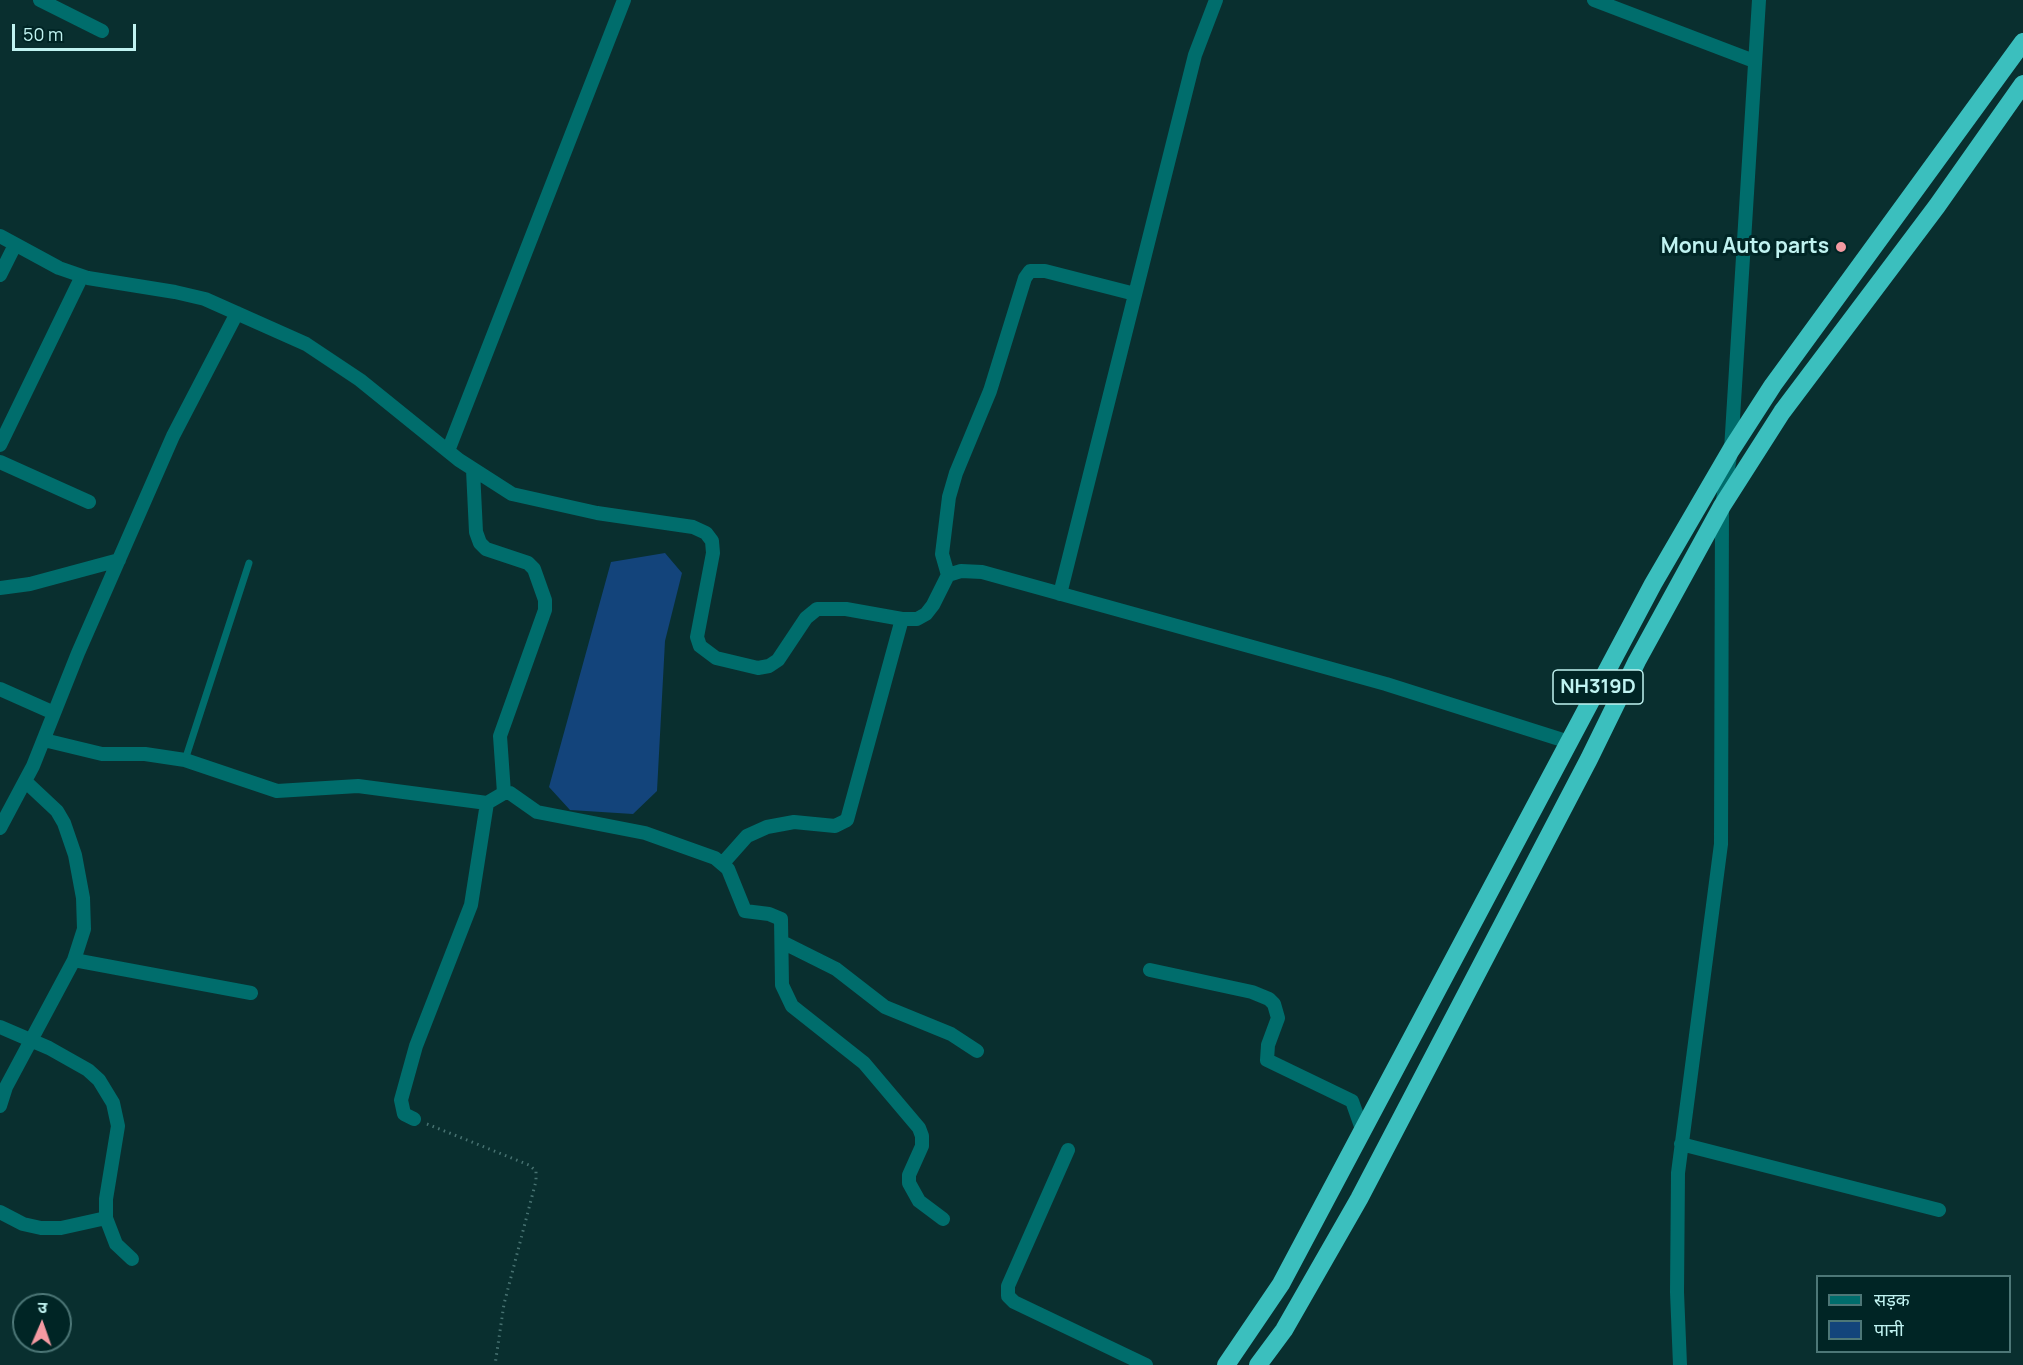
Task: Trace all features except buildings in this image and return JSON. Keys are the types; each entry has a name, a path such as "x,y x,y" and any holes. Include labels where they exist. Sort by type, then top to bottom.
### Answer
{"highway":[{"name":"NH319D","path":"1226,1365 1281,1284 1653,584 1731,450 1773,385 2023,42"},
{"name":"NH319D","path":"1258,1365 1284,1330 1359,1199 1589,759 1637,661 1722,506 1782,412 1937,206 2023,84"}],"street":[{"path":"40,0 102,31"},
{"path":"448,451 624,0"},
{"path":"1060,594 1195,54 1216,0"},
{"path":"1594,0 1754,61"},
{"path":"1680,1365 1676,1222 1681,1144 1721,844 1722,506 1731,450 1759,0"},
{"path":"0,236 82,276 190,295 306,344 333,360 448,451 501,489 527,499 693,527 706,533 712,540 713,553 697,638 700,646 716,658 758,668 769,666 778,660 806,618 817,609 846,609 902,619 917,619 926,614 948,575 961,571 982,572 1386,684 1569,742"},
{"path":"0,275 15,245"},
{"path":"948,575 942,554 950,497 990,391 1025,278 1030,271 1045,271 1135,294"},
{"path":"0,445 82,276"},
{"path":"0,828 44,740 118,560 173,436 237,313"},
{"path":"0,462 89,502"},
{"path":"473,470 476,532 480,543 486,549 528,563 534,569 545,600 545,610 500,736 504,793"},
{"path":"0,588 30,584 118,560"},
{"path":"723,864 747,836 768,826 794,822 835,826 847,820 902,619"},
{"path":"0,689 54,713"},
{"path":"44,740 102,754 145,754 185,760 277,791 358,786 487,803 504,793 517,796 537,812 645,833 691,848 723,864 746,910 769,914 781,920 782,985 792,1006 864,1062 919,1128 922,1136 921,1146 909,1175 909,1183 919,1201 943,1219"},
{"path":"0,1106 6,1087 33,1041 74,960 84,929 84,914 75,855 64,823 57,811 25,781"},
{"path":"414,1119 404,1114 401,1100 416,1046 471,905 487,803"},
{"path":"782,942 836,969 885,1007 951,1034 977,1051"},
{"path":"74,960 250,993"},
{"path":"1150,970 1251,992 1269,999 1274,1004 1278,1018 1268,1045 1268,1060 1352,1101 1363,1132"},
{"path":"0,1027 33,1041 88,1070 99,1080 113,1103 118,1126 106,1199 106,1218 116,1244 132,1259"},
{"path":"1681,1144 1939,1210"},
{"path":"1068,1150 1008,1286 1008,1296 1146,1365"},
{"path":"0,1212 8,1218 41,1228 61,1228 106,1218"}],"lane":[{"path":"185,760 249,562"}],"path":[{"path":"414,1119 529,1165 536,1171 536,1182 504,1304 495,1365"}],"water":[{"path":"665,553 682,573 665,641 657,791 633,814 570,810 549,787 611,562"}],"place":[{"name":"Monu Auto parts","path":"1841,247"}]}
